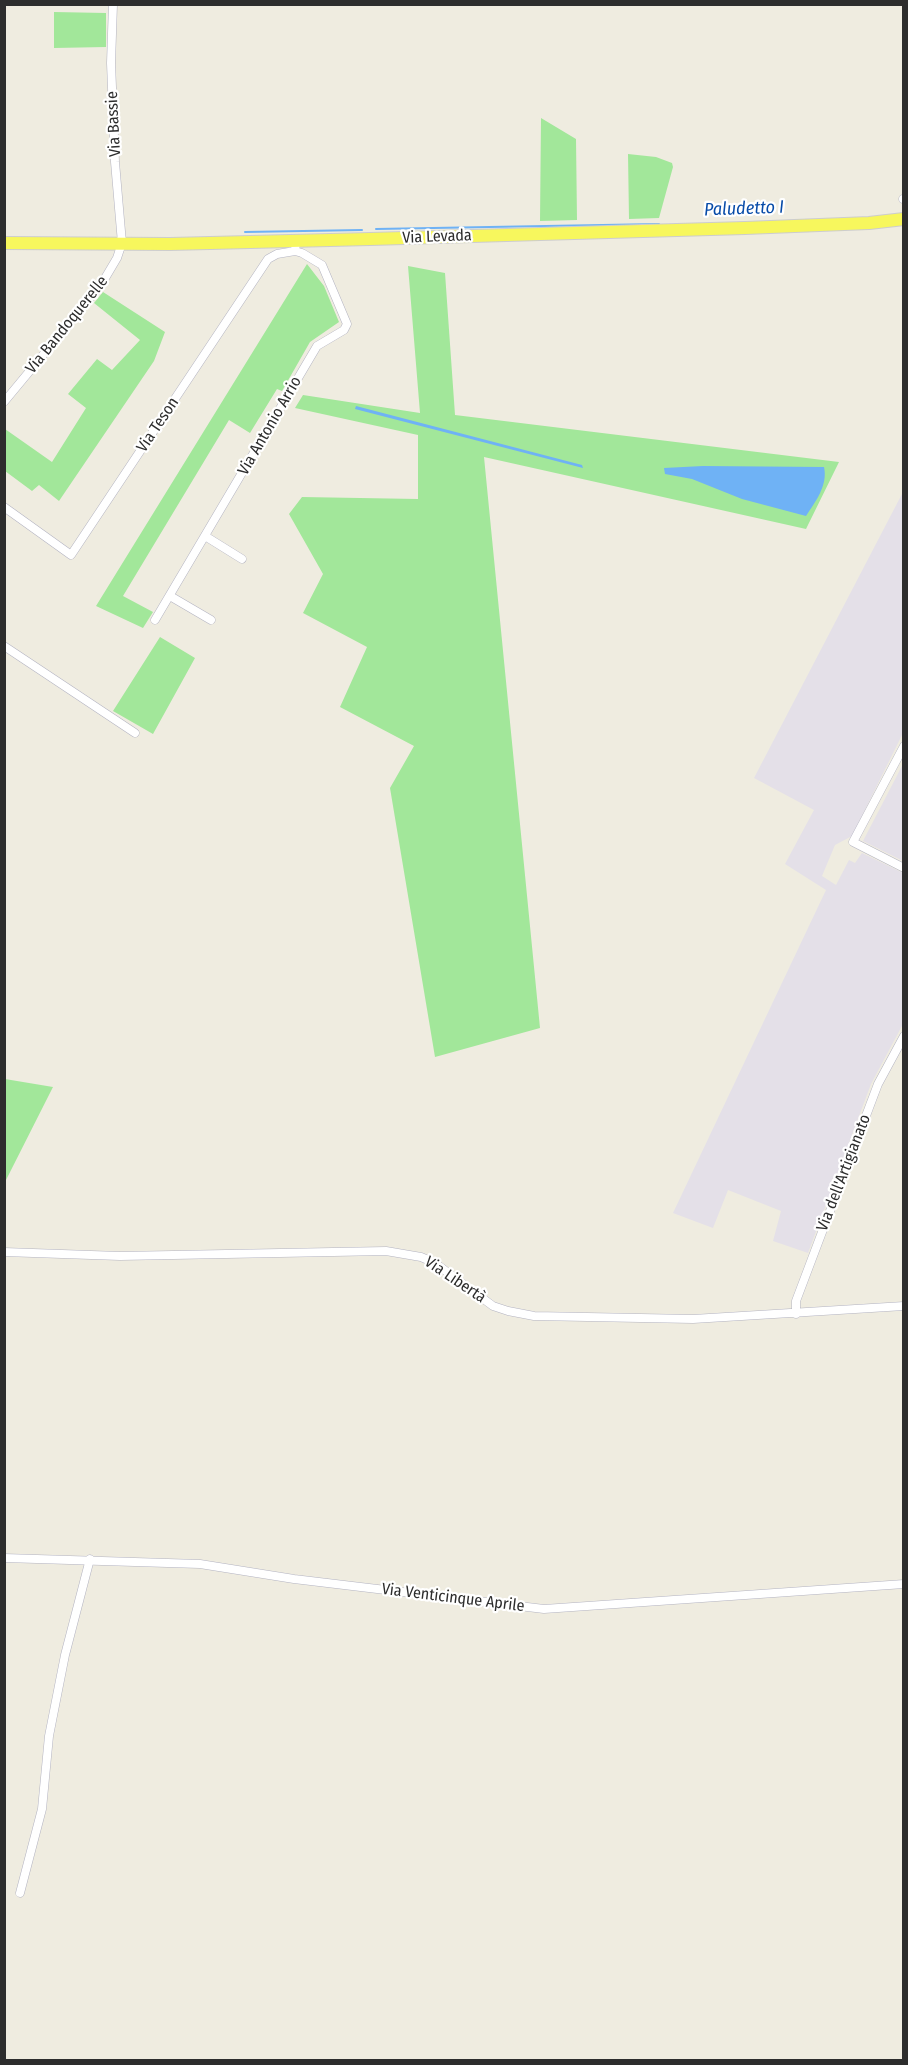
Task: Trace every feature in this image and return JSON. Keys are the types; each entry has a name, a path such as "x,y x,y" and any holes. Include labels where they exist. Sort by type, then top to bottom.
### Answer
{"main road":[{"name":"Via Levada","path":"4,243 295,246 869,223 903,219"}],"street":[{"name":"Via Bassie","path":"113,4 111,63 122,243"},
{"name":"Via Bandoquerelle","path":"4,402 101,285 117,258 122,243"},
{"name":"Via Teson","path":"4,507 71,555 268,259 295,246"},
{"name":"Via Antonio Arrio","path":"155,620 317,346 344,330 347,324 322,265 295,246"},
{"path":"205,536 242,559"},
{"path":"170,596 211,620"},
{"path":"4,646 135,733"},
{"path":"903,746 853,842 903,868"},
{"name":"Via dell'Artigianato","path":"796,1314 796,1301 878,1084 903,1036"},
{"name":"Via Libertà","path":"4,1252 120,1256 386,1251 422,1257 435,1263 493,1306 520,1314 693,1319 903,1306"},
{"name":"Via Venticinque Aprile","path":"4,1558 200,1564 294,1579 543,1609 903,1584"},
{"path":"20,1893 42,1809 49,1736 65,1655 90,1559"}],"shaded area":[{"path":"903,492 903,733 852,836 835,845 822,876 836,885 849,860 855,863 862,853 903,873 903,1024 871,1084 808,1253 773,1241 781,1211 728,1190 713,1228 673,1213 826,890 785,864 814,810 754,778"},
{"path":"903,764 903,861 863,841"}],"green space":[{"path":"54,12 106,13 106,47 54,48"},
{"path":"541,118 576,139 577,220 540,221"},
{"path":"628,154 656,157 672,163 673,167 659,218 629,219"},
{"path":"307,264 324,286 339,322 310,342 282,391 277,389 250,433 229,420 123,596 153,612 143,628 96,606"},
{"path":"408,266 445,273 455,415 839,462 806,529 484,457 540,1028 435,1057 390,788 414,746 340,707 367,647 303,613 323,574 289,514 302,497 418,499 418,435 295,408 303,395 420,413"},
{"path":"103,292 165,332 154,361 59,501 39,485 32,491 5,471 5,429 52,462 86,408 68,394 97,359 112,370 140,340 94,303"},
{"path":"160,637 195,658 153,734 113,711"},
{"path":"4,1079 53,1087 5,1182"}],"water":[{"path":"356,406 582,465 583,468 355,409"},
{"path":"824,467 825,474 820,493 806,516 742,499 692,479 665,474 664,468"}],"waterway":[{"path":"376,229 659,224"},
{"path":"245,232 362,230"}],"water label":[{"name":"Paludetto I","path":"744,209"}]}
